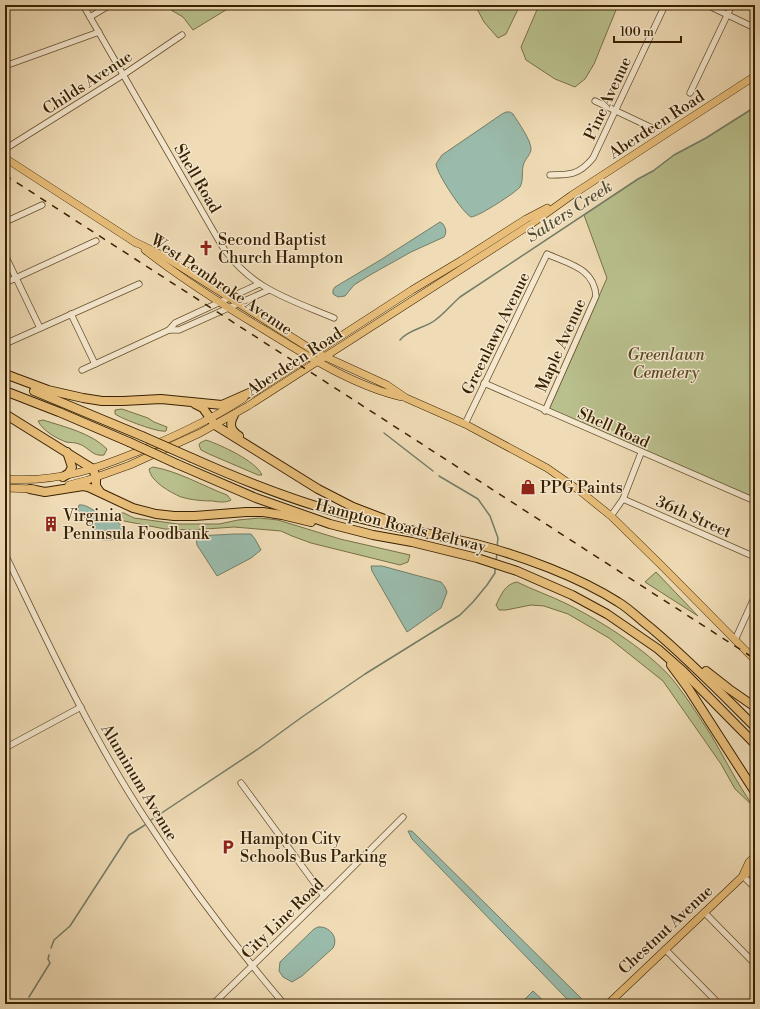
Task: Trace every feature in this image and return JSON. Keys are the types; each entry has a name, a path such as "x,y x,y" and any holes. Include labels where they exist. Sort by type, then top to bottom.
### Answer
{"highway":[{"path":"5,374 48,390 102,401 161,399 223,405 256,390"},
{"name":"Hampton Roads Beltway","path":"5,379 92,414 256,485 305,503 337,513 478,545 519,557 556,571 619,602 672,646 705,676 755,727"},
{"name":"Hampton Roads Beltway","path":"5,391 59,412 256,498 330,524 477,558 517,571 572,595 607,614 658,649 683,671 755,744"},
{"path":"192,402 202,407 212,422 337,499 406,528"},
{"path":"5,414 67,452 95,473 96,486 101,493"},
{"path":"234,415 231,423 233,432 256,446 277,463"},
{"path":"63,477 69,473 72,467 67,452"},
{"path":"30,489 45,492 83,486 134,508 156,514 195,516 263,512 330,524"},
{"path":"672,646 755,707"},
{"path":"658,649 688,688 755,792"}],"main road":[{"name":"Aberdeen Road","path":"212,422 234,415 318,362 530,225 572,195 755,76"},
{"name":"West Pembroke Avenue","path":"5,158 133,241 158,261 219,302 318,362 385,393 406,398 465,424 547,468 580,491 611,516 755,660"},
{"name":"Aberdeen Road","path":"5,479 39,480 95,473 130,465 212,422 256,390 317,353 408,293 526,220 572,195"},
{"name":"West Pembroke Avenue","path":"133,241 162,255 317,353 387,385 406,398"},
{"name":"Aberdeen Road","path":"5,488 30,489 68,485 95,473"},
{"name":"Chestnut Avenue","path":"743,876 749,862 755,856"},
{"name":"Chestnut Avenue","path":"613,1002 704,912 743,876 755,868"}],"street":[{"name":"Shell Road","path":"83,5 222,246 240,269 268,290 334,318"},
{"path":"90,17 110,5"},
{"name":"Pine Avenue","path":"550,175 572,174 587,165 595,155 665,5"},
{"path":"707,5 755,28"},
{"path":"690,93 732,5"},
{"path":"5,66 99,32"},
{"name":"Childs Avenue","path":"5,149 123,75 182,35"},
{"path":"595,101 650,127"},
{"path":"5,222 42,205"},
{"path":"5,283 96,241"},
{"name":"Greenlawn Avenue","path":"465,424 547,254 586,272 595,289"},
{"path":"5,255 40,328"},
{"path":"7,343 139,284"},
{"path":"82,370 168,330 175,323 259,284"},
{"name":"Maple Avenue","path":"545,411 594,302 596,296 595,289"},
{"path":"168,330 179,330 268,290"},
{"path":"71,314 95,364"},
{"name":"Shell Road","path":"484,383 755,502"},
{"path":"611,516 623,499 641,453"},
{"name":"36th Street","path":"623,499 755,557"},
{"name":"Aluminum Avenue","path":"5,554 81,707 144,817 195,891 284,1004"},
{"path":"736,640 755,596"},
{"path":"749,610 755,613"},
{"path":"5,748 81,707"},
{"path":"241,783 324,896"},
{"name":"City Line Road","path":"213,1004 403,817"},
{"path":"743,876 755,888"},
{"path":"704,912 755,964"},
{"path":"665,949 719,1004"}],"green space":[{"path":"178,5 234,5 193,30 183,17 171,10"},
{"path":"475,5 520,5 506,34 498,38 484,22"},
{"path":"539,5 618,5 594,64 585,79 575,87 555,79 526,60 521,47"},
{"name":"Greenlawn Cemetery","path":"755,107 755,499 549,409 607,278 584,215 638,179 653,171 674,155 706,138"},
{"path":"122,409 148,418 167,427 166,431 156,430 140,425 115,414 115,410"},
{"path":"43,420 77,431 101,443 107,449 104,455 96,455 82,445 66,442 54,436 40,425 38,421"},
{"path":"206,440 246,459 253,464 262,475 258,475 201,450 199,445 200,443"},
{"path":"153,467 190,479 227,495 231,500 227,502 220,502 181,497 167,489 153,478 149,469"},
{"path":"118,513 124,513 134,518 178,524 219,524 259,518 278,520 340,539 410,555 408,562 400,565 311,543 281,531 234,527 191,530 165,529 124,521 118,517"},
{"path":"656,572 698,616 645,582"},
{"path":"517,582 561,601 595,619 641,650 667,673 690,703 711,735 736,780 753,806 735,789 721,764 663,681 609,638 568,614 544,606 531,605 499,610 496,605 502,594 509,585"}],"shaded area":[{"path":"506,112 513,114 524,131 531,149 523,166 520,187 488,209 471,217 450,192 437,169 436,164 442,155"},
{"path":"440,222 443,224 445,229 446,234 444,237 411,252 370,275 354,285 345,296 338,297 333,294 335,287"},
{"path":"79,505 86,506 118,522 122,529 122,534 111,540 100,539 78,510"},
{"path":"251,534 261,550 251,558 217,576 197,545 196,538 198,536"},
{"path":"371,566 382,566 441,582 447,592 441,608 407,632 372,571"},
{"path":"408,831 412,831 587,1004 574,1004 568,1000 412,839"},
{"path":"318,927 326,928 332,933 335,940 333,948 302,976 292,982 283,977 279,971 280,962 314,929"},
{"path":"533,991 547,1004 520,1004"}],"waterway":[{"name":"Salters Creek","path":"400,340 412,331 434,321 460,297 638,179 653,171 674,155 706,138 755,107"},
{"path":"384,433 433,471"},
{"path":"439,476 478,499 490,516 498,538 497,547"},
{"path":"496,561 497,553"},
{"path":"151,820 258,749 365,674 460,615 487,585 495,573 495,567"},
{"path":"51,948 54,940 70,926 129,835 145,825"},
{"path":"29,997 50,963 48,959 49,955"}],"railway":[{"path":"5,175 755,659"}],"place":[{"name":"Second Baptist Church Hampton","path":"206,248"},
{"name":"PPG Paints","path":"528,487"},
{"name":"Virginia Peninsula Foodbank","path":"51,524"},
{"name":"Hampton City Schools Bus Parking","path":"228,847"}]}
